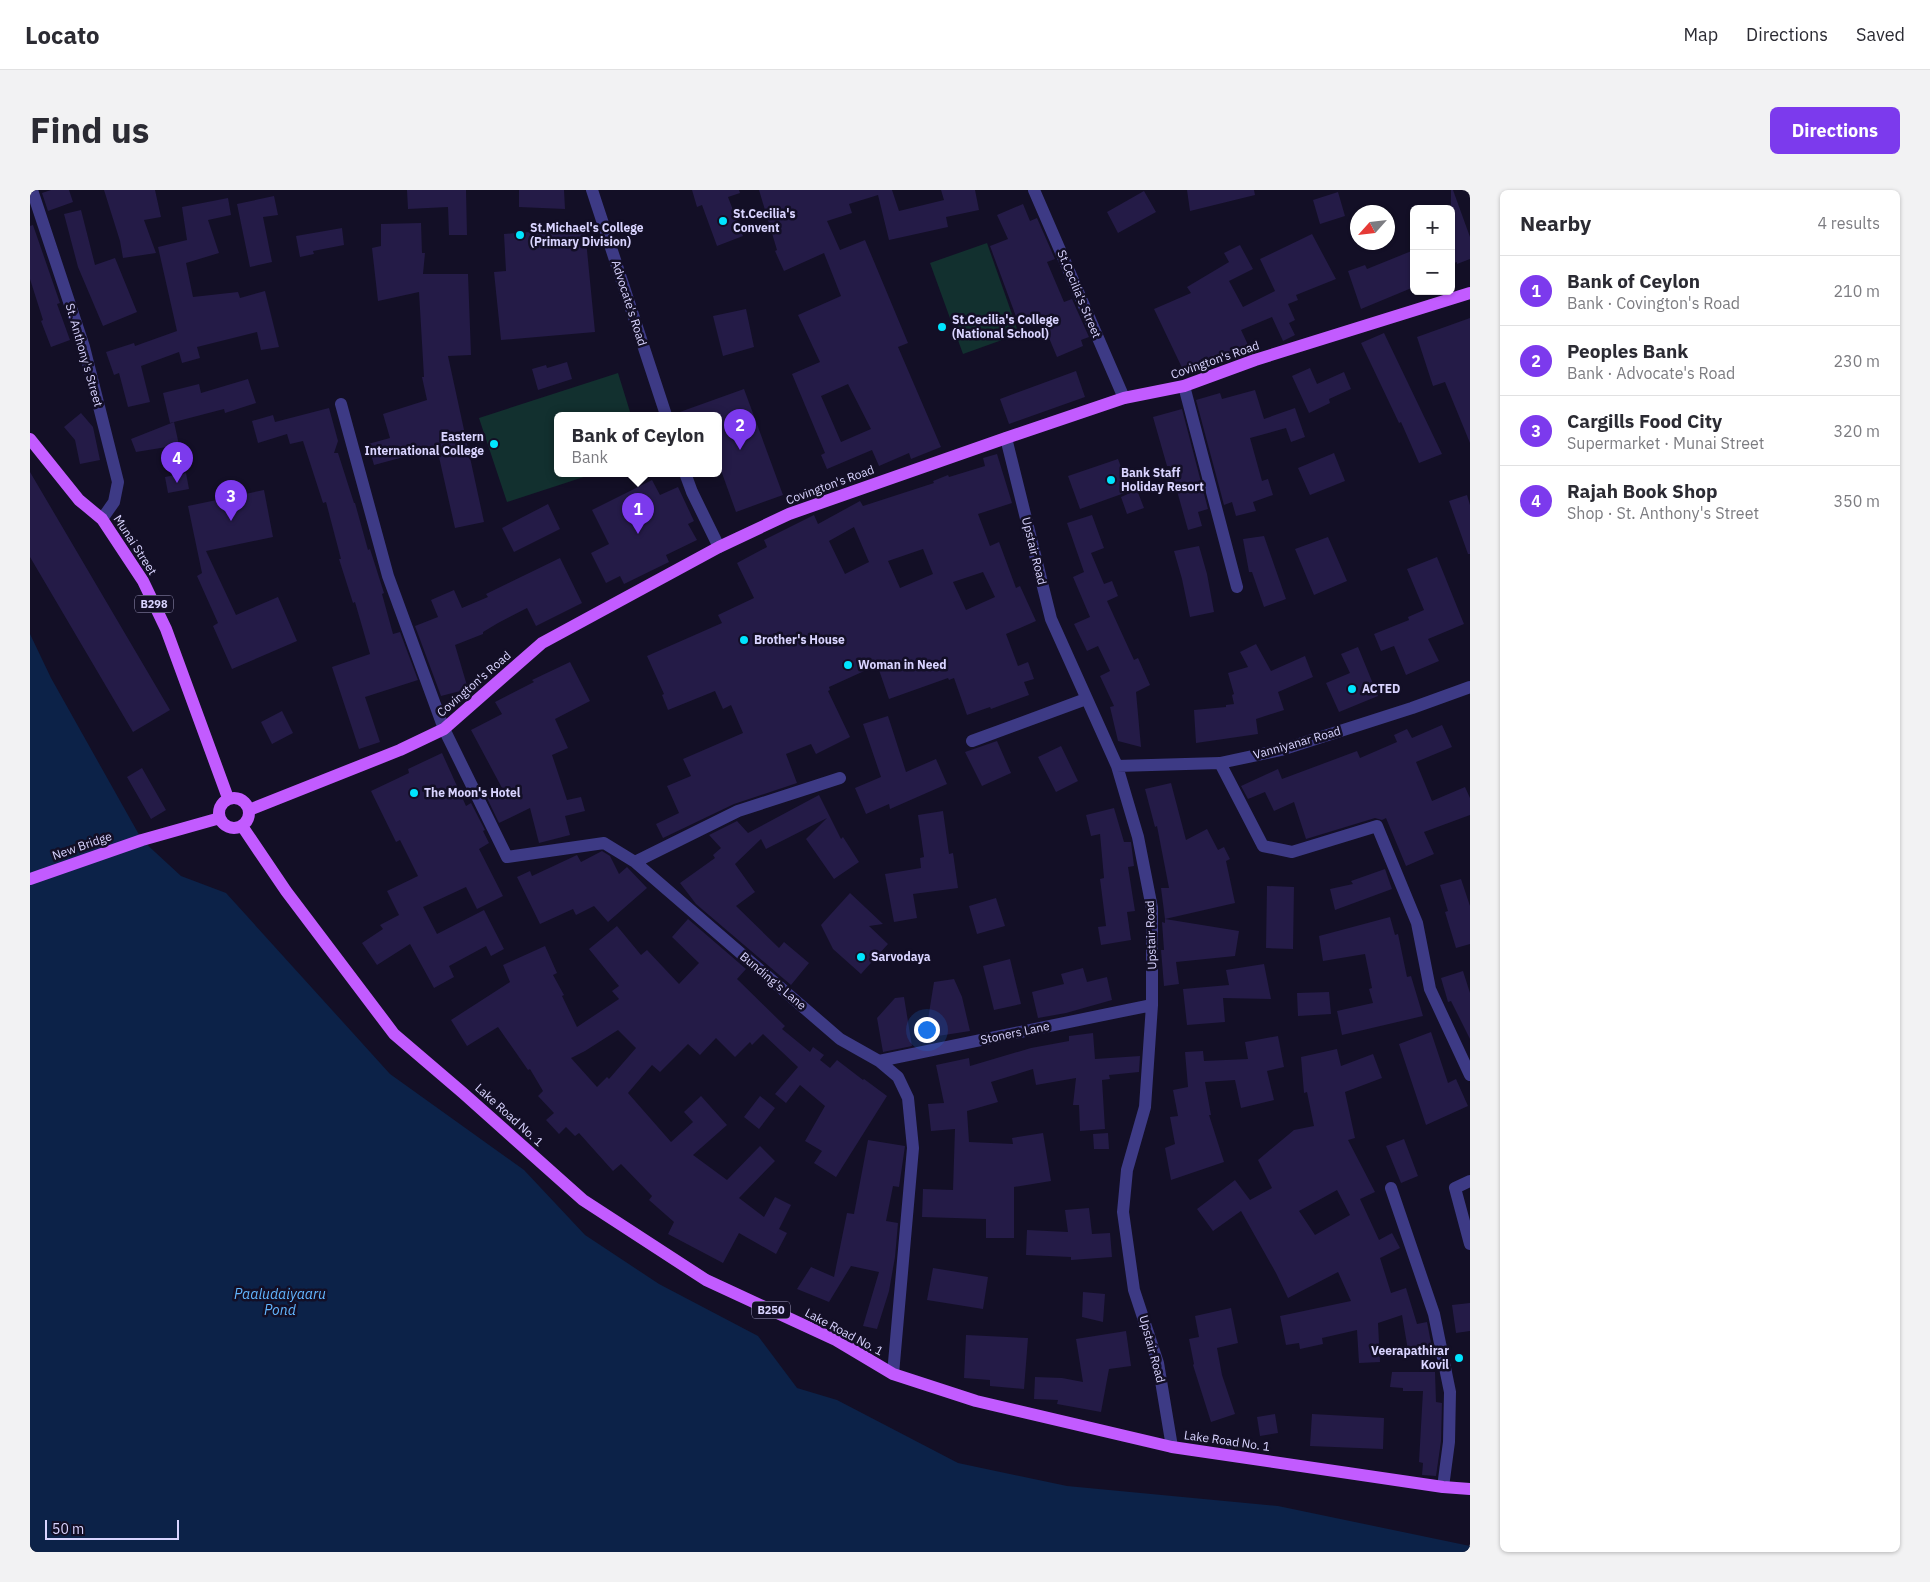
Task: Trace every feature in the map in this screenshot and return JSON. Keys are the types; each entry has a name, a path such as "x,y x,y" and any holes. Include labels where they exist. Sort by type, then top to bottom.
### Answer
{"main road":[{"name":"Covington's Road","path":"249,810 400,750 444,729 542,643 719,547 789,514 1124,398 1184,386 1256,360 1470,293"},
{"name":"Munai Street","path":"30,439 79,500 102,520 144,582 162,621 228,798"},
{"path":"235,797 247,804 249,810 247,822 242,826 236,828 229,827 220,818 219,810 222,803 228,798 235,797"},
{"name":"New Bridge","path":"30,879 142,840 220,818"},
{"name":"Lake Road No. 1","path":"242,826 286,891 394,1034 583,1200 706,1280 836,1340 893,1374 976,1401 1172,1447 1443,1487 1470,1488"}],"street":[{"name":"St. Anthony's Street","path":"32,190 84,347 118,482 114,502 102,520"},
{"name":"Advocate's Road","path":"592,190 665,412"},
{"name":"St.Cecilia's Street","path":"1034,190 1124,398"},
{"path":"1184,386 1236,587"},
{"path":"341,404 388,576 444,729"},
{"name":"Upstair Road","path":"1006,438 1051,620 1117,766 1138,837 1152,908 1152,1005 1145,1107 1127,1170 1123,1212 1134,1290 1158,1363 1172,1447"},
{"path":"686,477 719,547"},
{"name":"Vanniyanar Road","path":"1117,766 1220,763 1281,750 1412,708 1470,687"},
{"path":"972,741 1086,699"},
{"name":"Bunding's Lane","path":"444,729 507,857 604,843 635,862 840,1038 879,1061 898,1077 908,1098 913,1148 893,1374"},
{"path":"1220,763 1263,846 1292,852 1376,826 1417,923 1430,989 1470,1075"},
{"path":"635,862 738,811 840,778"},
{"name":"Stoners Lane","path":"879,1061 1152,1005"},
{"path":"1470,1181 1455,1188 1470,1244"},
{"path":"1391,1188 1434,1314 1450,1392 1449,1442 1443,1487"}],"green space":[{"path":"987,243 1019,334 963,354 930,263"},
{"path":"618,373 630,412 554,412 554,477 584,477 507,502 479,418"}],"water":[{"name":"Paaludaiyaaru Pond","path":"30,634 51,678 142,840 181,876 226,893 390,1074 524,1170 585,1235 659,1284 758,1336 797,1388 837,1400 958,1463 1067,1486 1278,1506 1470,1546 1470,1552 30,1552"}],"building":[{"path":"51,190 69,190 73,202 48,211 42,193"},
{"path":"104,190 155,190 161,217 144,220 156,253 123,258 120,241"},
{"path":"407,190 466,190 467,235 449,235 448,207 408,209"},
{"path":"519,190 564,190 565,209 519,207"},
{"name":"St.Cecilia's Convent","path":"692,190 739,190 740,193 728,197 743,236 717,246 702,205 697,207"},
{"path":"759,190 892,190 899,211 944,200 941,190 975,190 979,210 946,217 948,227 889,240 878,195 849,204 852,213 827,221 840,250 865,240 908,343 898,347 941,447 911,459 909,453 879,466 872,450 827,469 821,455 825,453 792,374 820,362 798,315 841,296 824,253 784,271 775,251 777,250","holes":["848,384 871,429 841,442 821,396"]},
{"path":"1187,190 1254,190 1255,195 1190,211"},
{"path":"1451,190 1453,190 1470,237 1470,259 1457,264 1457,262 1455,263 1455,205 1451,205"},
{"path":"1144,191 1156,212 1118,233 1107,212"},
{"path":"1338,192 1345,216 1320,224 1313,200"},
{"path":"274,196 278,215 263,217 272,262 250,267 237,204"},
{"path":"228,198 231,215 208,220 219,253 186,263 193,297 238,292 240,298 265,291 279,347 261,350 257,332 197,347 200,358 182,363 179,352 141,366 150,402 128,407 119,373 114,375 106,352 134,343 135,346 177,331 158,247 187,240 182,207"},
{"path":"1023,204 1030,221 1037,218 1055,259 1047,262 1064,302 1072,299 1089,337 1081,340 1083,346 1057,357 1039,314 1018,322 990,246 1008,239 997,215"},
{"path":"81,210 95,265 115,258 137,312 103,326 78,267 64,214"},
{"path":"421,223 422,253 425,253 423,274 468,274 471,355 448,356 484,522 455,528 437,448 374,465 368,444 390,438 383,414 427,400 422,377 424,377 419,292 378,301 372,248 381,246 381,224"},
{"path":"33,225 60,303 57,304 70,340 51,347 41,321 43,320 30,279 30,226"},
{"path":"342,228 344,245 313,251 314,254 300,257 296,236"},
{"path":"576,228 577,231 585,230 595,332 501,340 494,272 506,271 504,234"},
{"path":"1312,234 1336,279 1296,295 1298,300 1288,304 1295,320 1289,323 1295,335 1283,341 1272,317 1241,330 1249,347 1185,374 1154,309 1191,293 1187,287 1229,262 1224,253 1240,245 1253,269 1229,281 1243,307 1275,291 1260,259"},
{"path":"1410,252 1410,289 1361,309 1348,271 1365,265 1367,269"},
{"path":"746,309 754,347 723,356 713,316"},
{"path":"1470,318 1470,443 1445,382 1433,386 1417,337"},
{"path":"1384,333 1442,454 1419,463 1401,422 1399,423 1361,343"},
{"path":"567,362 572,379 538,390 532,369 546,365 547,368"},
{"path":"1310,368 1317,384 1344,372 1351,389 1329,399 1330,403 1309,413 1292,376"},
{"path":"1076,371 1085,397 1009,424 1000,399"},
{"path":"248,379 256,403 225,413 224,409 170,423 163,393 199,384 201,393"},
{"path":"744,389 783,495 736,512 722,473 722,412 680,412"},
{"path":"1255,390 1264,419 1295,408 1305,437 1291,442 1286,428 1250,438 1262,481 1268,479 1273,495 1253,502 1256,511 1236,516 1232,502 1224,505 1196,400 1220,393 1222,399"},
{"path":"329,408 338,441 334,453 338,453 368,550 370,549 384,593 382,594 393,634 400,632 418,680 365,697 380,742 359,749 332,667 370,654 355,602 353,603 339,559 341,559 326,502 323,503 303,441 290,444 287,434 258,443 252,421 273,415 275,422"},
{"path":"1182,409 1208,509 1198,512 1202,526 1188,530 1170,466 1167,466 1153,417"},
{"path":"81,413 93,427 100,460 80,464 75,440 64,427"},
{"path":"174,422 179,445 136,452 131,439"},
{"path":"1334,453 1345,481 1310,495 1298,468"},
{"path":"997,454 1012,503 978,514 990,546 999,542 1016,588 1020,586 1036,621 1006,634 1018,666 1028,662 1034,679 1024,682 1029,695 991,709 990,707 967,715 954,678 949,680 948,678 889,699 879,670 875,671 873,667 829,687 830,690 828,691 850,737 816,754 811,744 786,754 797,783 734,804 663,838 656,824 679,813 667,786 691,776 683,759 743,733 731,705 723,709 715,691 668,710 662,695 664,694 647,656 722,623 718,615 754,598 737,563 767,547 764,540 814,515 818,524 860,501 863,506 934,483 933,481 948,475 949,477 985,466 983,458","holes":["854,527 869,562 845,574 829,541","923,549 933,574 900,588 888,561","983,572 995,597 966,610 953,582"]},
{"path":"1118,459 1130,491 1080,509 1068,476"},
{"path":"30,472 170,710 133,732 30,557"},
{"path":"186,473 189,489 168,493 165,477"},
{"path":"652,480 660,495 678,487 694,521 688,524 697,540 666,555 669,562 624,584 620,576 606,583 591,553 609,544 592,510"},
{"path":"264,490 273,537 206,551 236,615 278,597 297,641 232,669 213,626 218,623 197,576 202,573 188,506"},
{"path":"1137,490 1144,508 1127,514 1121,497"},
{"path":"1467,495 1470,505 1470,554 1468,554 1449,501"},
{"path":"548,504 560,529 514,552 502,528"},
{"path":"1092,515 1104,548 1091,553 1104,584 1112,581 1118,596 1107,601 1134,660 1138,658 1150,685 1136,692 1141,747 1118,741 1110,707 1114,706 1100,676 1110,671 1098,646 1087,651 1074,624 1090,617 1073,577 1084,572 1067,523"},
{"path":"1264,536 1286,599 1264,607 1252,572 1249,572 1243,539"},
{"path":"1328,537 1347,581 1314,595 1295,549"},
{"path":"1199,546 1207,574 1214,612 1190,617 1174,551"},
{"path":"1437,557 1464,624 1428,639 1439,661 1406,675 1394,646 1381,651 1374,634 1409,620 1408,617 1424,610 1407,569"},
{"path":"560,558 582,603 536,626 527,608 498,623 483,632 483,634 455,645 468,689 441,696 415,626 438,617 431,600 454,590 462,608 488,597 486,594"},
{"path":"1256,644 1271,671 1305,656 1313,677 1278,692 1284,710 1256,719 1258,734 1196,743 1194,710 1226,707 1226,705 1234,704 1232,695 1234,694 1228,673 1248,667 1240,652"},
{"name":"ACTED","path":"1358,647 1378,696 1339,712 1326,683 1350,673 1341,654"},
{"path":"570,662 590,701 555,719 568,748 552,755 567,800 581,797 585,811 565,816 570,835 539,843 530,808 499,823 486,796 502,788 471,730 502,714 495,702 534,682 532,680"},
{"path":"282,711 293,733 272,744 261,722"},
{"path":"888,716 906,772 936,759 947,784 890,809 889,804 866,814 855,788 881,777 863,724"},
{"path":"1442,725 1452,747 1416,762 1432,801 1465,787 1470,798 1470,815 1424,832 1434,854 1406,866 1386,818 1382,820 1375,818 1306,839 1294,802 1274,811 1265,792 1248,799 1241,786 1278,769 1282,779 1357,751 1360,758 1397,742 1394,735 1407,729 1412,738"},
{"path":"997,741 1011,773 982,786 965,752"},
{"path":"1061,746 1078,781 1056,792 1038,757"},
{"path":"442,753 466,806 471,803 485,830 483,831 489,843 479,849 503,896 477,909 466,887 423,907 437,934 484,910 504,949 491,956 486,946 449,966 454,977 434,988 410,944 377,965 362,943 383,929 380,925 399,915 387,891 418,876 400,840 396,842 371,791 409,773 408,769"},
{"path":"142,768 166,810 151,819 127,777"},
{"path":"1171,783 1186,840 1207,829 1218,850 1224,847 1230,859 1226,861 1235,903 1165,919 1161,888 1169,888 1157,826 1155,827 1145,789"},
{"path":"819,795 841,839 843,837 859,862 834,879 806,839 827,818 766,849 761,839 735,864 755,892 736,906 779,948 784,942 809,963 791,985 696,904 680,883 715,858 713,855 721,848 709,835 737,821 748,833"},
{"path":"1114,808 1124,842 1131,842 1134,866 1128,867 1135,911 1127,912 1131,940 1101,945 1098,927 1106,926 1100,879 1104,878 1100,834 1091,836 1086,815"},
{"path":"943,811 949,854 953,853 958,888 913,894 917,918 894,922 885,874 921,868 920,858 924,857 918,815"},
{"path":"602,851 610,856 619,874 627,867 647,888 608,922 594,906 576,915 573,909 540,924 517,877 530,871 532,876 577,855 581,862"},
{"path":"1385,869 1392,889 1335,910 1330,889 1353,884 1351,881"},
{"path":"1461,879 1470,906 1470,944 1456,948 1445,912 1448,911 1440,885"},
{"path":"1267,886 1294,887 1293,949 1266,948"},
{"path":"850,893 883,924 869,926 888,944 861,974 833,949 821,925"},
{"path":"996,898 1005,926 977,934 969,906"},
{"path":"1390,917 1395,935 1398,934 1407,977 1411,976 1423,1016 1342,1035 1337,1011 1373,1003 1369,989 1372,988 1365,954 1323,961 1319,936"},
{"path":"688,919 746,969 737,979 785,1026 782,1029 810,1052 813,1047 824,1055 820,1060 830,1068 837,1060 887,1096 836,1177 814,1163 822,1151 805,1141 825,1106 800,1085 786,1103 775,1094 798,1067 763,1034 752,1045 750,1042 735,1057 716,1038 700,1055 688,1044 660,1072 652,1065 628,1093 671,1142 693,1122 684,1112 701,1096 727,1125 693,1155 727,1180 760,1146 775,1161 739,1198 764,1217 775,1197 791,1205 779,1229 787,1233 776,1254 739,1233 723,1263 668,1234 674,1222 649,1200 652,1196 621,1164 613,1171 579,1133 575,1136 566,1127 559,1134 546,1120 554,1113 538,1096 543,1091 530,1069 528,1070 498,1027 467,1046 451,1020 510,982 503,965 545,946 557,973 553,975 564,995 562,996 577,1027 619,999 612,991 619,986 589,949 617,926 641,955 647,950 679,984 699,963 672,937","holes":["618,1030 636,1048 609,1079 607,1077 597,1087 571,1058"]},
{"path":"1165,919 1239,931 1235,956 1176,962 1179,984 1164,986 1161,950 1164,950 1162,922 1165,923"},
{"path":"1010,959 1021,1004 994,1010 983,966"},
{"path":"1264,964 1271,999 1223,998 1225,1022 1187,1025 1183,989 1229,985 1226,970"},
{"path":"1083,968 1087,982 1107,977 1112,1000 1066,1013 1038,1018 1032,992 1064,984 1061,974"},
{"path":"1463,971 1470,993 1470,1039 1451,1001 1448,1002 1441,978"},
{"path":"954,979 962,997 970,1031 925,1038 934,982"},
{"path":"1329,992 1331,1014 1298,1016 1297,993"},
{"path":"904,997 912,1046 883,1052 877,1018 895,998"},
{"path":"1431,1032 1448,1083 1456,1079 1468,1106 1426,1125 1399,1044"},
{"path":"1093,1033 1095,1059 1140,1056 1139,1072 1109,1075 1110,1079 1102,1080 1105,1129 1080,1131 1079,1105 1073,1105 1076,1078 1036,1085 1033,1069 991,1082 998,1102 967,1111 969,1142 1013,1144 1012,1138 1043,1133 1051,1181 1014,1187 1014,1238 986,1238 986,1219 922,1217 923,1189 953,1190 955,1129 931,1131 928,1104 944,1103 936,1065 969,1058 970,1066 1031,1048 1069,1041 1069,1036"},
{"path":"1278,1036 1284,1067 1267,1071 1274,1100 1241,1108 1235,1080 1205,1082 1211,1115 1209,1115 1224,1162 1171,1180 1165,1148 1175,1144 1170,1117 1178,1116 1173,1090 1188,1087 1185,1052 1203,1051 1204,1061 1248,1059 1245,1042"},
{"path":"1337,1049 1341,1066 1373,1054 1382,1078 1345,1092 1355,1138 1348,1140 1375,1192 1360,1199 1379,1240 1392,1233 1400,1248 1380,1258 1391,1293 1406,1288 1417,1324 1427,1322 1433,1353 1409,1356 1402,1315 1378,1323 1380,1362 1359,1363 1357,1330 1322,1338 1323,1344 1300,1349 1299,1343 1286,1345 1280,1316 1351,1301 1338,1272 1288,1298 1241,1211 1213,1231 1197,1209 1235,1180 1250,1200 1272,1188 1258,1160 1294,1130 1314,1126 1307,1092 1304,1093 1301,1057","holes":["1337,1190 1350,1215 1315,1235 1299,1211"]},
{"path":"760,1096 775,1108 759,1129 744,1117"},
{"path":"1108,1133 1109,1149 1094,1149 1093,1134"},
{"path":"1404,1139 1418,1176 1401,1183 1386,1146"},
{"path":"868,1140 905,1146 899,1187 893,1186 886,1221 898,1223 889,1291 877,1329 863,1326 879,1272 851,1266 829,1302 797,1289 811,1267 834,1277 847,1213 854,1214"},
{"path":"1089,1208 1092,1234 1110,1233 1112,1257 1071,1260 1071,1257 1026,1255 1027,1230 1068,1232 1065,1210"},
{"path":"933,1268 988,1277 983,1309 927,1300"},
{"path":"1083,1292 1105,1294 1103,1322 1082,1317"},
{"path":"1470,1303 1470,1331 1456,1333 1452,1305"},
{"path":"1231,1308 1238,1343 1217,1348 1222,1375 1235,1414 1211,1422 1193,1365 1189,1339 1199,1337 1195,1316"},
{"path":"1126,1331 1131,1366 1109,1369 1101,1412 1057,1404 1058,1400 1034,1399 1035,1377 1062,1378 1083,1382 1076,1339"},
{"path":"966,1335 1028,1338 1024,1389 990,1386 990,1380 964,1378"},
{"path":"1392,1372 1435,1372 1436,1402 1442,1403 1441,1441 1436,1476 1422,1475 1423,1463 1419,1462 1423,1391 1403,1391 1403,1388 1390,1387"},
{"path":"1275,1414 1278,1433 1260,1436 1257,1417"},
{"path":"1312,1414 1384,1418 1383,1449 1310,1446"}],"place":[{"name":"St.Cecilia's Convent","path":"723,221"},
{"name":"St.Michael's College (Primary Division)","path":"520,235"},
{"name":"St.Cecilia's College (National School)","path":"942,327"},
{"name":"Eastern International College","path":"494,444"},
{"name":"Peoples Bank","path":"740,450"},
{"name":"Bank Staff Holiday Resort","path":"1111,480"},
{"name":"Rajah Book Shop","path":"177,483"},
{"name":"Cargills Food City","path":"231,521"},
{"name":"Bank of Ceylon","path":"638,534"},
{"name":"Brother's House","path":"744,640"},
{"name":"Woman in Need","path":"848,665"},
{"name":"ACTED","path":"1352,689"},
{"name":"The Moon's Hotel","path":"414,793"},
{"name":"Sarvodaya","path":"861,957"},
{"name":"Veerapathirar Kovil","path":"1459,1358"}]}
